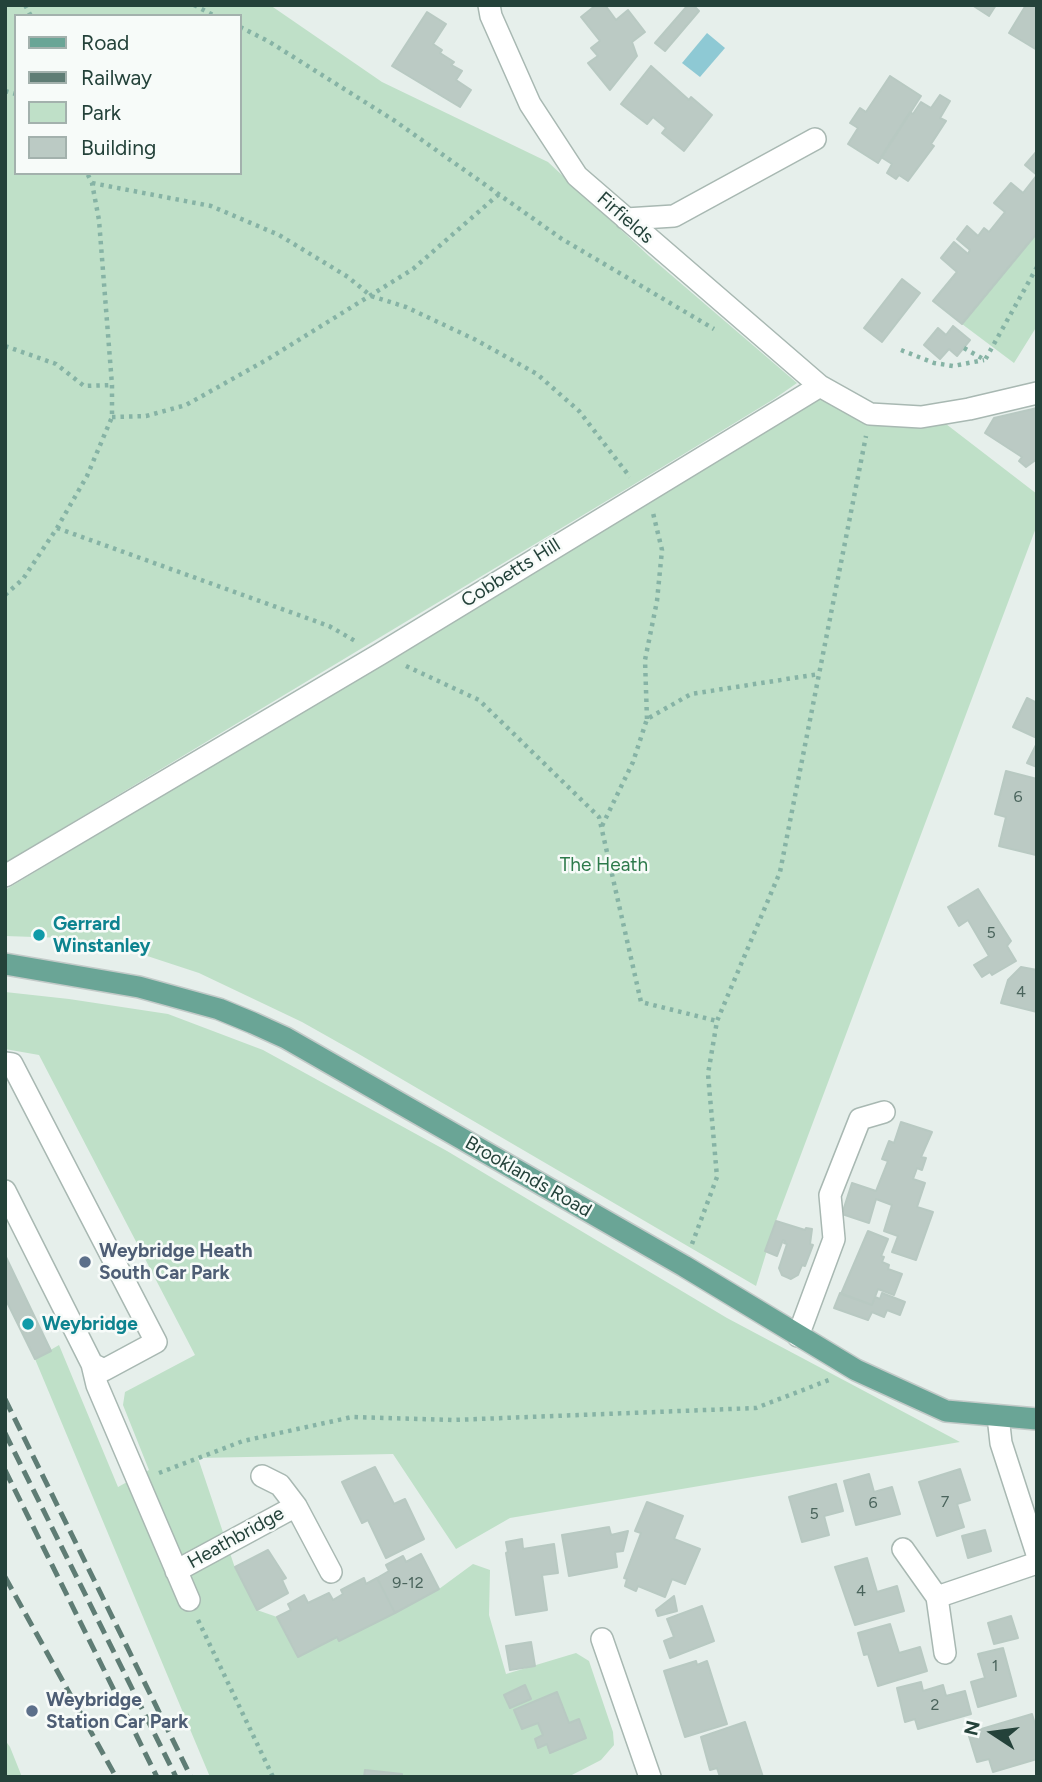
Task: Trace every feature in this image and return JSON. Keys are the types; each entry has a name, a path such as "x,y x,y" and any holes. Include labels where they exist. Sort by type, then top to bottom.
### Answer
{"main road":[{"name":"Brooklands Road","path":"5,964 139,987 219,1009 253,1023 286,1038 684,1266 856,1370 946,1411 1037,1419"}],"street":[{"name":"Firfields","path":"489,5 491,16 530,104 577,176 820,386"},
{"path":"626,219 674,216 815,139"},
{"path":"820,386 870,414 921,417 1037,393"},
{"name":"Cobbetts Hill","path":"5,876 380,654 820,386"},
{"path":"5,1063 12,1063 156,1342 104,1370 92,1364"},
{"path":"798,1336 834,1239 830,1195 860,1119 884,1112"},
{"path":"5,1191 92,1364 97,1385 189,1600"},
{"path":"998,1416 1002,1443 1037,1554"},
{"name":"Heathbridge","path":"262,1476 280,1485 296,1506 331,1572"},
{"name":"Heathbridge","path":"176,1571 296,1506"},
{"path":"902,1549 937,1597 945,1653"},
{"path":"937,1597 1037,1563"},
{"path":"602,1639 650,1777"}],"path":[{"path":"194,5 211,14"},
{"path":"242,28 268,41 395,121 562,239 691,313 724,335"},
{"path":"5,595 23,579 57,528 87,476 112,418 112,385 99,220 88,175"},
{"path":"92,183 211,206 279,235 348,277 372,296 418,313 537,374 579,411 617,463 644,491 651,502 662,550 657,601 645,660 647,719 633,762 602,826"},
{"path":"112,418 146,416 186,405 268,359 413,269 499,194"},
{"path":"985,360 1037,267"},
{"path":"5,346 56,364 84,386 112,385"},
{"path":"964,348 985,360"},
{"path":"901,349 933,363 953,366 985,360"},
{"path":"684,1266 717,1177 708,1074 717,1021 780,872 870,414"},
{"path":"57,528 330,626 380,654 479,700 599,817 640,1002 717,1021"},
{"path":"647,719 691,694 819,674"},
{"path":"138,1481 243,1440 352,1417 453,1420 757,1408 856,1370"},
{"path":"189,1600 273,1777"}],"green space":[{"path":"5,5 270,5 382,82 548,162 649,256 797,383 628,488 5,863"},
{"path":"1037,233 1037,326 1014,363 962,324"},
{"name":"The Heath","path":"822,392 869,421 946,424 1037,494 1037,525 776,1221 756,1286 302,1022 199,973 129,950 64,938 5,936 5,890 556,559"},
{"path":"5,992 168,1014 263,1050 447,1151 727,1318 960,1442 510,1518 456,1549 393,1454 198,1458 235,1568 257,1610 277,1617 298,1657 337,1637 340,1641 395,1613 439,1589 473,1564 490,1570 489,1615 506,1674 576,1653 589,1661 613,1732 614,1745 601,1760 568,1777 210,1777 35,1359 59,1345 118,1487 149,1470 123,1405 125,1392 195,1355 39,1055 5,1049"},
{"path":"5,1740 10,1747 22,1777 5,1777"}],"water":[{"path":"707,33 725,48 700,77 682,63"}],"building":[{"path":"596,5 605,5 616,20 628,10 645,32 632,42 637,56 610,90 588,63 598,56 591,48 600,41 581,17"},
{"path":"688,5 693,5 699,11 665,51 655,43"},
{"path":"972,5 996,5 989,16"},
{"path":"1026,5 1037,5 1037,50 1009,33"},
{"path":"427,12 446,24 433,44 442,50 440,53 454,62 451,65 462,71 456,80 471,90 460,107 392,66"},
{"path":"651,66 689,100 691,97 712,115 684,151 662,133 666,128 653,117 647,124 621,104"},
{"path":"890,76 921,96 878,163 848,144 858,128 850,123 860,108 866,112"},
{"path":"940,95 950,101 940,118 946,121 931,144 934,146 908,181 899,175 896,179 887,173 892,164 881,157 910,112 913,114 921,102 931,108"},
{"path":"1037,151 1037,175 1025,165"},
{"path":"1037,175 1037,233 962,324 933,301 957,272 941,258 954,242 968,254 970,250 957,239 967,226 978,236 984,228 989,232 1005,212 994,203 1011,183 1023,193"},
{"path":"902,279 920,293 882,342 864,328"},
{"path":"953,326 970,340 957,356 949,349 940,359 924,345 938,328 946,335"},
{"path":"1037,408 1037,459 1026,467 1019,461 1022,457 985,433 994,418"},
{"path":"1027,698 1037,703 1037,738 1013,727"},
{"path":"1037,743 1037,767 1027,763"},
{"path":"1006,771 1037,779 1036,855 999,846 1006,817 995,814"},
{"path":"978,889 1011,941 1007,946 1016,961 992,975 990,972 982,977 974,965 989,956 968,920 959,926 948,907"},
{"path":"1021,967 1037,970 1037,1012 1001,1003 1008,980"},
{"path":"901,1122 932,1132 921,1157 926,1158 922,1170 917,1168 913,1179 925,1183 917,1207 933,1212 916,1260 892,1252 898,1236 884,1231 892,1205 876,1199 869,1223 842,1214 852,1183 876,1191 888,1161 882,1159 889,1141 894,1143"},
{"path":"776,1221 805,1230 812,1229 810,1244 813,1245 805,1266 802,1265 798,1275 791,1279 782,1275 779,1268 787,1244 785,1241 783,1240 777,1256 765,1251"},
{"path":"868,1231 888,1239 881,1256 884,1257 882,1262 889,1265 888,1269 902,1274 894,1295 878,1289 872,1305 841,1294"},
{"name":"Weybridge","path":"5,1255 51,1351 35,1359 5,1298"},
{"path":"840,1293 872,1305 875,1297 880,1299 882,1293 905,1302 900,1315 887,1310 884,1317 872,1312 868,1320 834,1308"},
{"path":"375,1467 394,1504 405,1499 424,1539 386,1558 368,1520 362,1523 342,1482"},
{"path":"960,1469 970,1500 957,1504 964,1527 937,1536 919,1482"},
{"path":"869,1474 874,1492 892,1487 900,1514 856,1525 844,1481"},
{"path":"836,1484 843,1511 824,1516 829,1535 802,1542 789,1497"},
{"path":"647,1502 683,1516 674,1539 700,1549 685,1584 672,1579 665,1597 638,1586 636,1591 625,1586 627,1579 624,1578 641,1533 635,1531"},
{"path":"609,1527 611,1535 628,1531 623,1551 615,1552 617,1567 569,1576 562,1535"},
{"path":"985,1530 991,1551 968,1558 962,1536"},
{"path":"522,1539 523,1549 554,1544 558,1573 542,1575 547,1610 516,1615 506,1542"},
{"path":"268,1550 286,1578 282,1580 288,1593 257,1610 235,1567"},
{"path":"421,1554 439,1589 395,1613 377,1578 389,1571 386,1565 403,1556 406,1562"},
{"path":"867,1558 877,1592 897,1586 904,1611 855,1625 835,1567"},
{"path":"364,1578 366,1584 377,1578 395,1613 339,1641 337,1637 298,1657 277,1617 291,1610 288,1604 304,1595 308,1603 329,1593 333,1600 343,1594 341,1590"},
{"path":"674,1596 677,1611 658,1616 656,1610"},
{"path":"702,1606 714,1641 670,1658 664,1641 674,1637 667,1619"},
{"path":"1011,1616 1018,1638 994,1644 988,1623"},
{"path":"890,1624 899,1653 920,1647 927,1671 878,1686 868,1654 864,1655 858,1633"},
{"path":"531,1642 535,1666 510,1670 506,1646"},
{"path":"1003,1648 1016,1696 978,1707 971,1682 985,1678 978,1654"},
{"path":"696,1661 697,1665 707,1661 727,1724 685,1737 664,1671"},
{"path":"921,1682 923,1691 943,1685 946,1696 965,1691 971,1714 918,1729 915,1719 905,1722 897,1688"},
{"path":"525,1685 531,1699 510,1708 504,1695"},
{"path":"557,1692 569,1723 579,1719 586,1738 550,1753 547,1744 538,1748 535,1739 543,1735 538,1723 522,1729 514,1710"},
{"path":"1032,1714 1037,1731 1037,1759 993,1772 989,1759 977,1762 968,1733"},
{"path":"745,1722 763,1777 720,1777 717,1768 710,1770 701,1737"},
{"path":"365,1770 402,1774 402,1777 364,1777"}],"railway":[{"path":"5,1399 191,1777"},
{"path":"5,1433 176,1777"},
{"path":"5,1470 157,1777"},
{"path":"5,1577 116,1777"}],"place":[{"name":"Gerrard Winstanley","path":"39,935"},
{"name":"Weybridge Heath South Car Park","path":"85,1262"},
{"name":"Weybridge","path":"28,1324"},
{"name":"Weybridge Station Car Park","path":"32,1711"}]}
